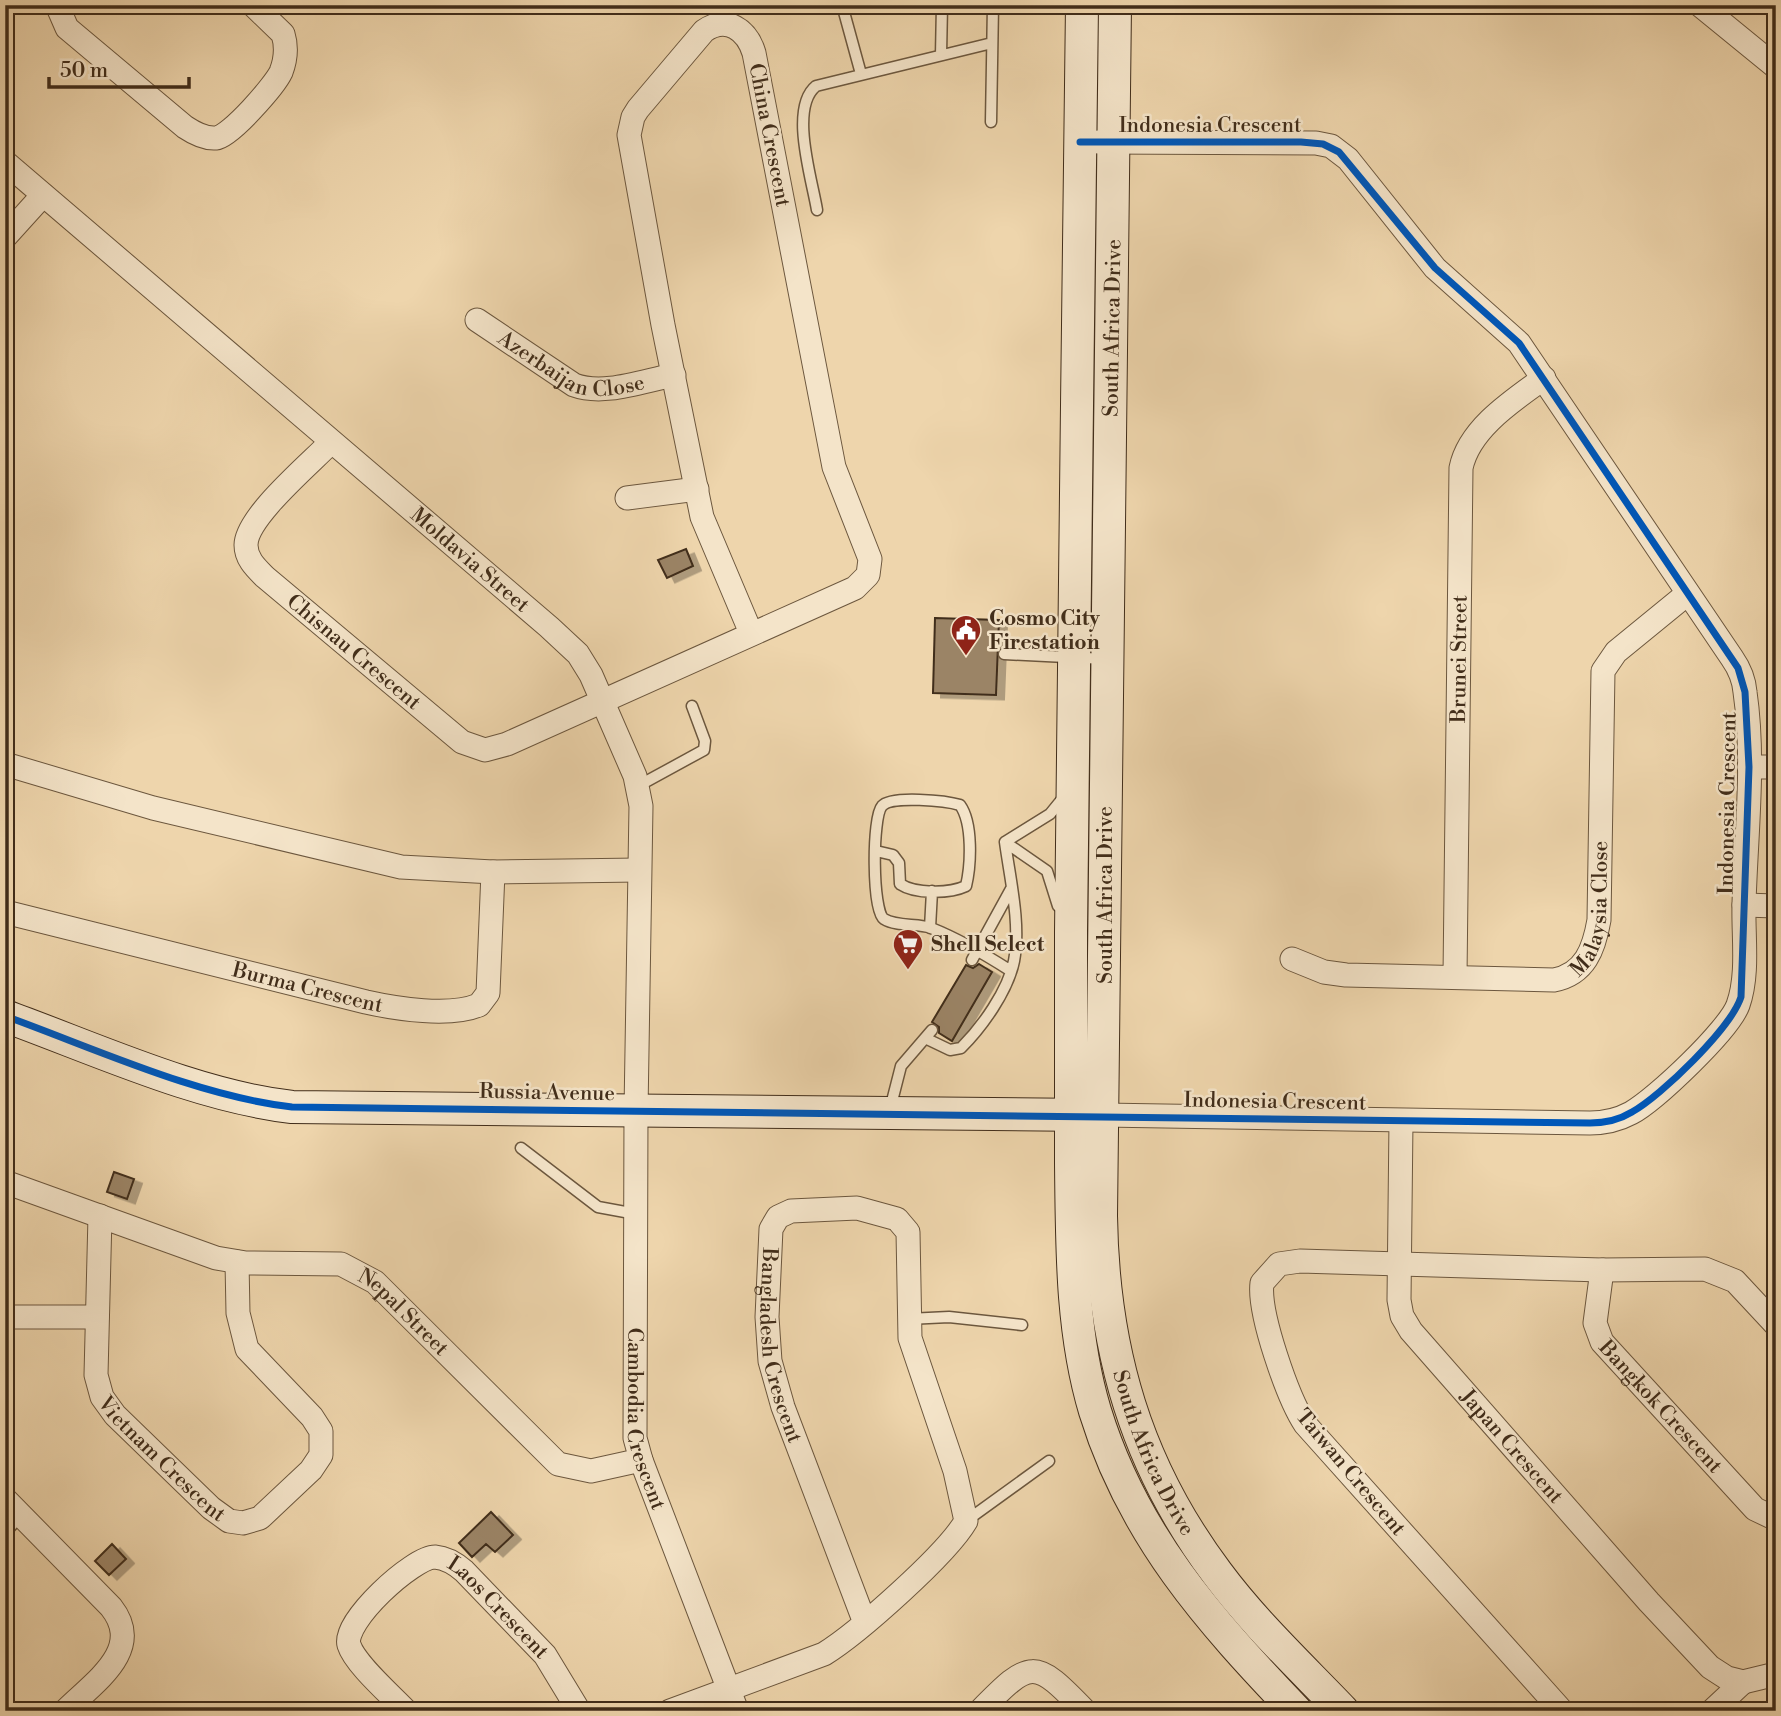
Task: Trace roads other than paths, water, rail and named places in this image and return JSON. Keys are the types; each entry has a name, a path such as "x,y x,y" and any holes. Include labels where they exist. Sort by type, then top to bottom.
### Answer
{"street":[{"path":"57,5 67,28 185,127 203,136 217,138 232,129 250,109 277,78 284,62 283,34 253,5"},
{"name":"South Africa Drive","path":"1082,5 1071,967 1071,1115 1077,1320 1085,1372 1102,1431 1130,1496 1171,1567 1196,1603 1296,1711"},
{"name":"South Africa Drive","path":"1115,5 1102,1273 1111,1335 1133,1419 1174,1507 1217,1573 1343,1711"},
{"path":"1700,5 1776,67"},
{"name":"China Crescent","path":"602,702 855,588 868,576 870,559 836,474 754,53 745,34 728,24 715,24 704,31 638,109 630,125 630,148 705,528 751,633"},
{"name":"Indonesia Crescent","path":"1080,142 1301,142 1331,146 1348,159 1435,268 1519,343 1743,678 1749,766 1742,985 1734,1014 1654,1096 1634,1112 1614,1120 1590,1123 1103,1115"},
{"name":"Moldavia Street","path":"5,162 570,645 584,664 638,786 641,806 636,1111"},
{"path":"5,237 43,195"},
{"name":"Azerbaijan Close","path":"477,320 573,385 583,388 601,389 674,374"},
{"name":"Brunei Street","path":"1455,976 1461,468 1466,449 1475,437 1544,378"},
{"name":"Chisnau Crescent","path":"331,442 254,523 246,543 254,567 470,747 492,749 602,702"},
{"path":"627,498 697,489"},
{"name":"Malaysia Close","path":"1292,960 1324,972 1346,975 1554,980 1573,973 1591,952 1599,920 1603,671 1616,652 1687,594"},
{"path":"5,764 153,808 401,867 493,873 639,870"},
{"path":"1749,766 1776,767"},
{"name":"Burma Crescent","path":"5,912 366,1002 401,1008 457,1009 479,1005 488,993 493,873"},
{"path":"1744,905 1776,906"},
{"name":"Russia Avenue","path":"5,1016 211,1090 264,1104 313,1107 1103,1115"},
{"name":"Cambodia Crescent","path":"636,1111 634,1409 640,1460 737,1711"},
{"name":"Japan Crescent","path":"1401,1121 1398,1262 1402,1316 1424,1348 1710,1667 1727,1678 1743,1682"},
{"name":"Nepal Street","path":"5,1182 216,1258 237,1262 330,1263 362,1273 558,1464 591,1471 640,1460"},
{"name":"Bangladesh Crescent","path":"864,1623 783,1407 770,1361 767,1340 769,1242 774,1222 791,1211 857,1208 897,1219 908,1233 908,1319 913,1349 958,1481 966,1521"},
{"name":"Vietnam Crescent","path":"100,1216 96,1375 98,1389 108,1407 221,1517 236,1522 252,1522 310,1469 321,1455 323,1439 312,1417 247,1349 238,1313 237,1262"},
{"name":"Taiwan Crescent","path":"1398,1262 1288,1262 1271,1269 1262,1283 1261,1300 1291,1400 1305,1424 1320,1442 1562,1711"},
{"path":"1398,1262 1602,1270 1714,1271 1735,1281 1776,1325"},
{"name":"Bangkok Crescent","path":"1602,1270 1595,1323 1602,1342 1755,1508 1776,1519"},
{"path":"5,1317 97,1317"},
{"path":"13,1507 111,1607 122,1626 124,1643 116,1658 65,1711"},
{"path":"670,1711 824,1654 864,1623 942,1551 966,1521"},
{"name":"Laos Crescent","path":"406,1711 354,1654 349,1641 350,1631 356,1619 411,1567 436,1557 452,1562 464,1571 545,1655 579,1711"},
{"path":"980,1711 1018,1675 1035,1671 1051,1676 1085,1711"},
{"path":"1712,1711 1743,1682 1776,1674"}],"lane":[{"path":"941,55 942,5"},
{"path":"991,122 993,5"},
{"path":"844,12 861,74"},
{"path":"817,210 802,106 807,93 816,86 992,43"},
{"path":"1004,654 1107,659"},
{"path":"638,786 704,750 705,741 692,705"},
{"path":"1005,842 1050,814 1073,785"},
{"path":"876,851 893,855 899,863 900,884 932,891 957,890 965,886 968,828 966,813 960,805 893,800 882,806 877,817 876,851 875,898 878,912 885,920 930,928 974,955 1011,971"},
{"path":"890,1112 901,1066 930,1034 950,1050 961,1048 998,997 1011,971 1016,945 1005,842"},
{"path":"1005,842 1040,864 1053,881 1071,967"},
{"path":"974,955 1011,888"},
{"path":"930,928 932,891"},
{"path":"521,1147 598,1207 611,1212 636,1214"},
{"path":"908,1319 950,1317 1023,1325"},
{"path":"966,1521 1049,1461"},
{"path":"5,1533 13,1507"}],"place":[{"name":"Cosmo City Firestation","path":"966,657"},
{"name":"Shell Select","path":"908,971"}]}
